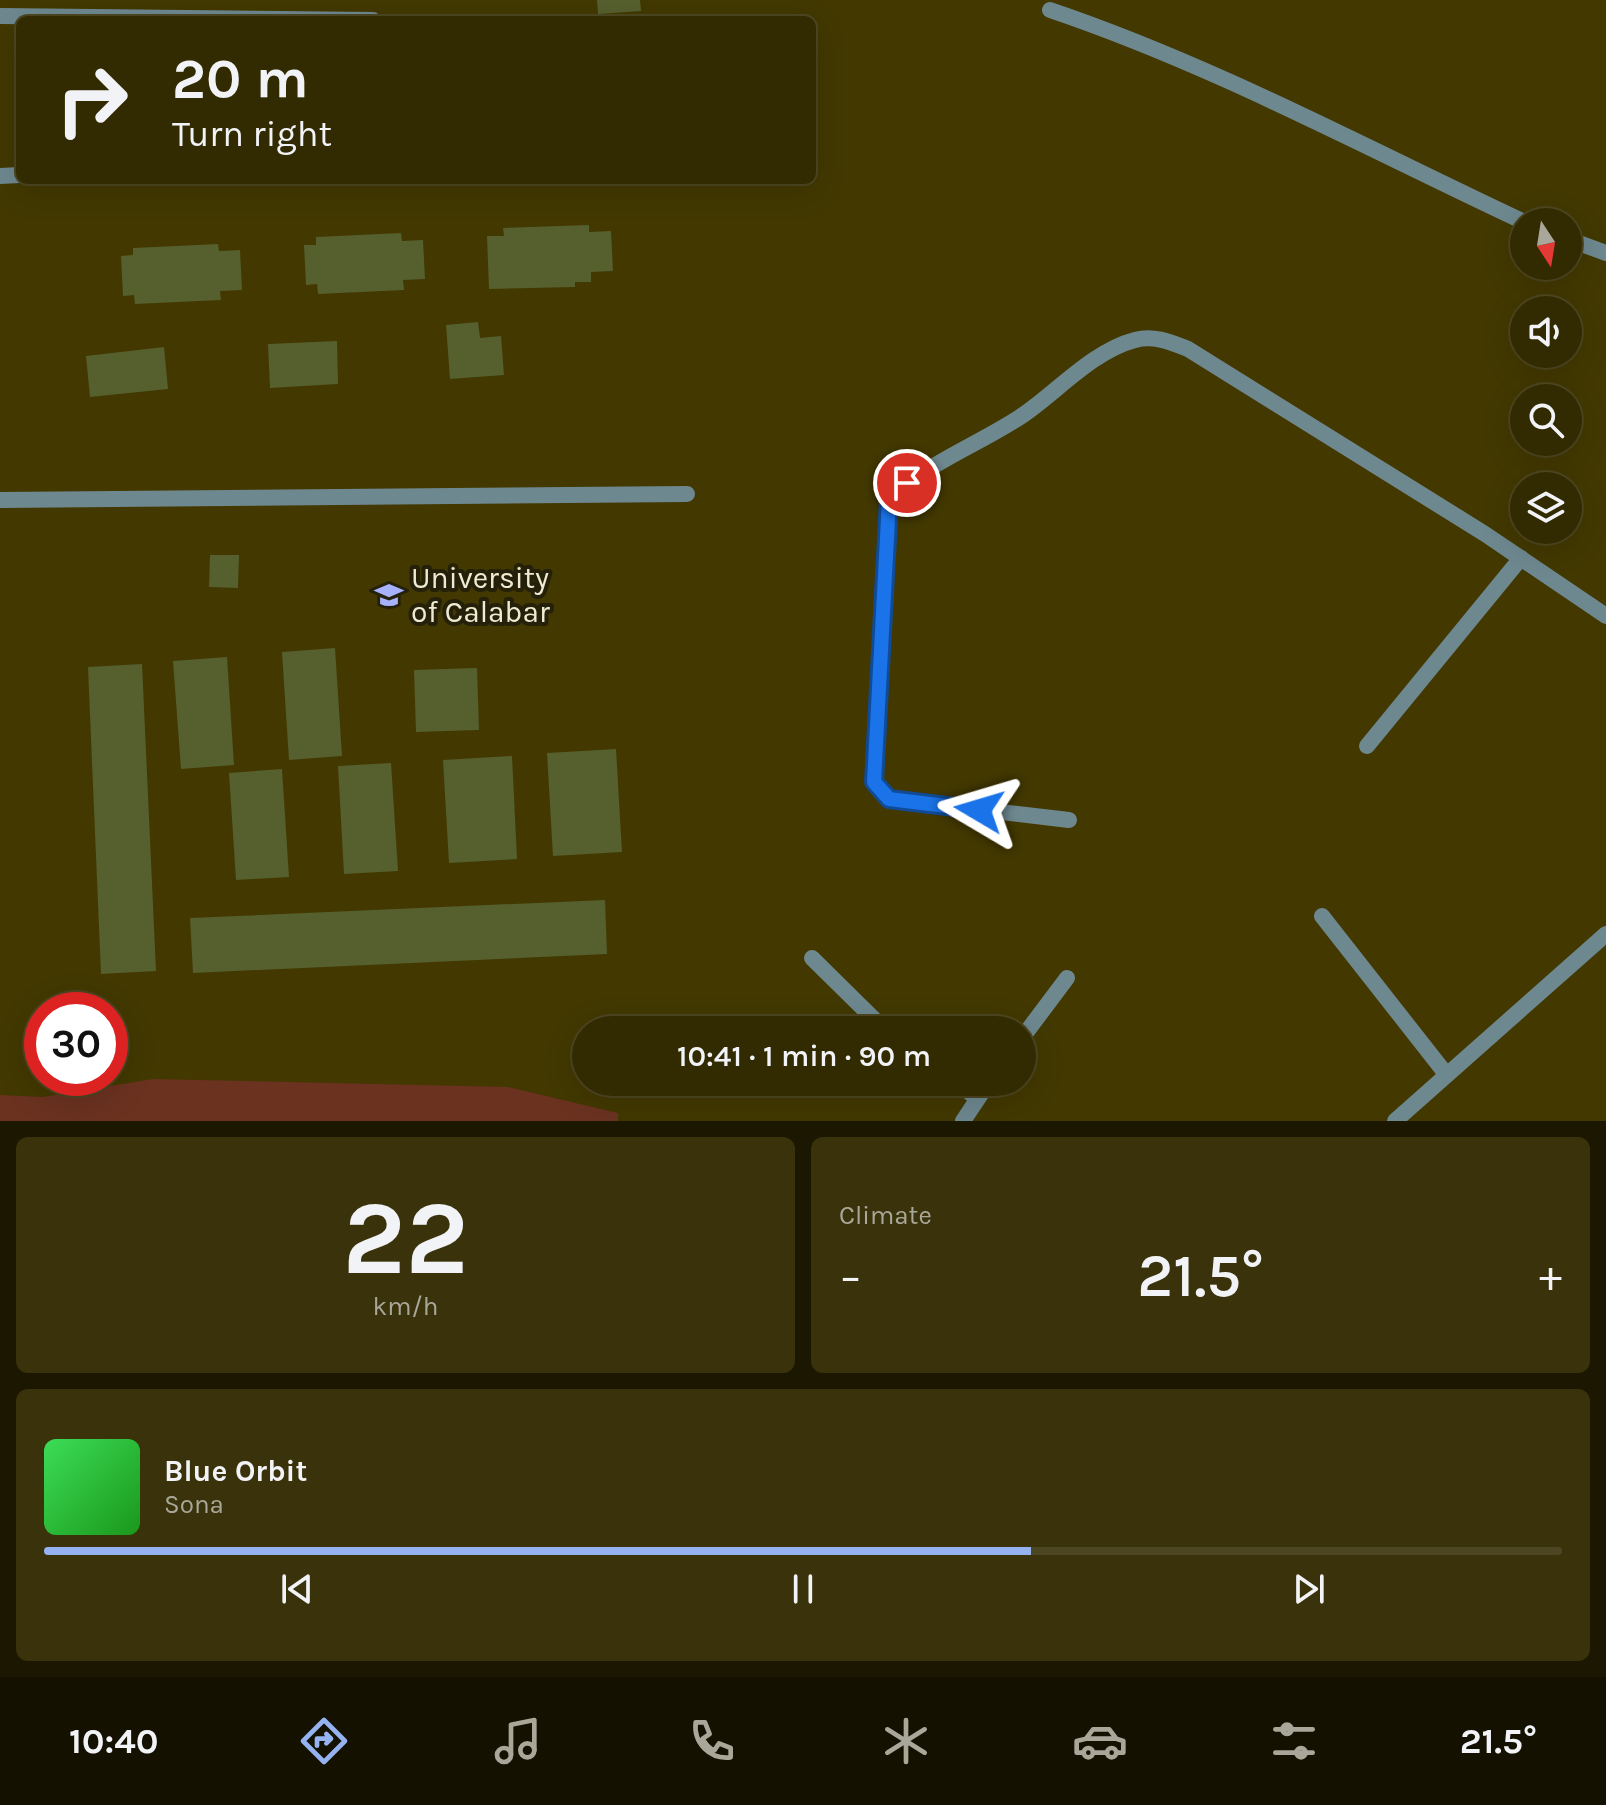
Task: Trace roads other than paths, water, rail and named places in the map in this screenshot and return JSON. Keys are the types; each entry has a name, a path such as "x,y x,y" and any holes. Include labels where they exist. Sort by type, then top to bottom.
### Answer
{"street":[{"path":"1050,10 1117,33 1206,72 1510,215"},
{"path":"1582,244 1606,253"},
{"path":"1069,820 889,799 874,782 889,500 907,483 1024,414 1111,349 1136,339 1159,338 1188,349 1521,558 1606,616"},
{"path":"0,500 687,494"},
{"path":"1367,746 1521,558"},
{"path":"1322,916 1446,1074"},
{"path":"1395,1121 1606,934"},
{"path":"812,958 871,1016"},
{"path":"1036,1019 1067,978"},
{"path":"974,1096 977,1099"},
{"path":"963,1121 979,1096"}],"place":[{"name":"University of Calabar","path":"389,595"}]}
